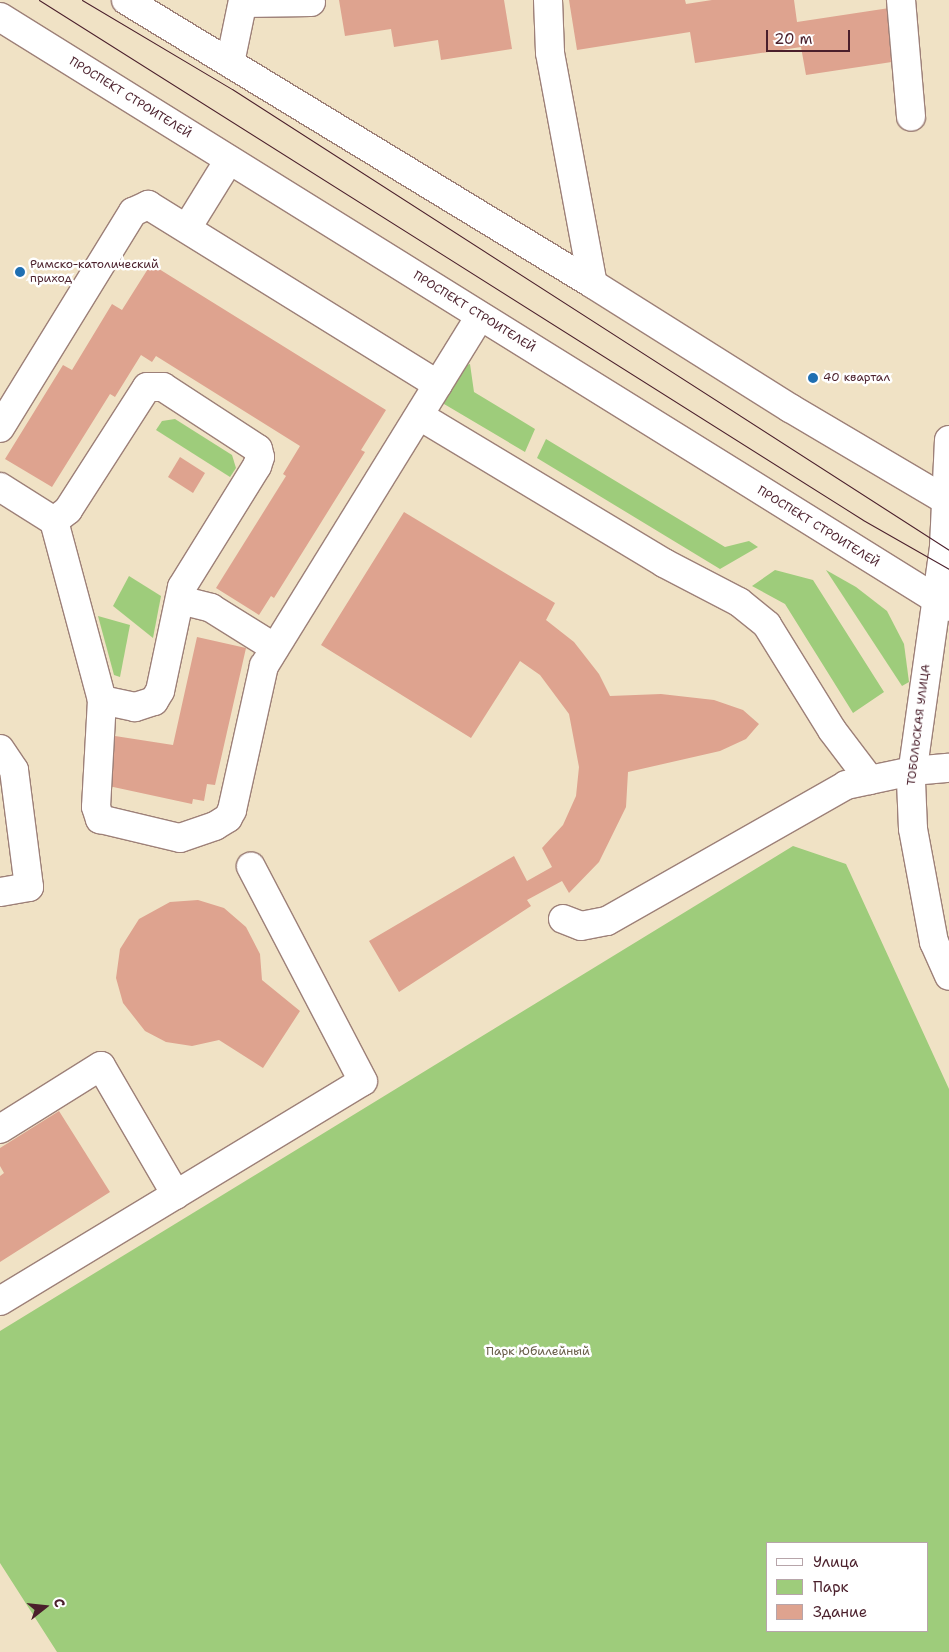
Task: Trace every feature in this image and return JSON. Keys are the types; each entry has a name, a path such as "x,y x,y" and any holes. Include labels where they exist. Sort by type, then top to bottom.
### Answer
{"main road":[{"path":"126,0 593,284 790,408 948,501"},
{"path":"548,0 550,53 593,284"},
{"path":"901,0 911,116"},
{"path":"230,63 243,2 311,2"},
{"name":"ПРОСПЕКТ СТРОИТЕЛЕЙ","path":"0,17 942,603"},
{"path":"187,228 229,160"},
{"path":"0,428 133,212 148,205 438,385"},
{"path":"0,488 54,521 102,700 96,807 100,819 180,838 222,824 228,818 264,666 480,316"},
{"path":"54,521 68,510 141,391 154,386 171,392 252,443 260,457 182,587 160,691 154,701 135,707 102,700"},
{"path":"423,418 664,563 739,602 767,625 832,730 870,780"},
{"name":"ТОБОЛЬСКАЯ УЛИЦА","path":"949,440 948,501 942,603 912,771 913,829 934,942 949,976"},
{"path":"180,600 211,608 274,648"},
{"path":"0,749 14,770 29,887 0,892"},
{"path":"563,919 581,926 607,922 784,818 846,785 912,771 949,768"},
{"path":"0,1302 364,1081 251,867"},
{"path":"0,1129 101,1066 176,1195"}],"green space":[{"path":"470,364 474,392 535,429 525,452 439,401 459,367"},
{"path":"175,419 232,455 236,468 230,477 156,430 162,421"},
{"path":"546,439 725,547 749,541 758,547 720,569 537,458"},
{"path":"775,570 813,580 884,692 853,713 785,604 752,586"},
{"path":"826,570 856,587 887,611 904,644 909,682 902,686"},
{"path":"129,576 161,596 153,638 113,606"},
{"path":"98,616 130,625 120,677 114,675"},
{"name":"Парк Юбилейный","path":"793,846 846,864 949,1089 949,1652 57,1652 0,1563 0,1331"}],"building":[{"path":"339,0 504,0 512,49 441,60 438,40 394,47 391,29 345,36"},
{"path":"569,0 685,0 686,4 712,0 794,0 797,22 896,7 905,60 806,75 801,47 695,63 690,32 577,50"},
{"path":"151,264 386,410 361,450 365,452 274,598 271,596 259,615 216,588 286,476 283,474 300,446 156,356 152,362 141,355 115,397 110,394 52,487 5,459 63,365 72,370 112,304 122,310"},
{"path":"180,457 205,473 193,493 168,477"},
{"path":"404,512 555,603 546,620 574,642 599,674 610,696 661,694 714,700 743,710 759,724 746,739 720,751 628,772 626,807 599,862 569,893 562,881 527,900 531,906 399,992 369,941 514,856 527,881 552,867 542,848 563,825 576,796 579,767 569,714 540,675 520,661 471,738 321,645"},
{"path":"197,637 246,648 215,785 207,784 204,801 193,799 192,804 104,785 115,736 173,745"},
{"path":"198,900 224,908 246,927 260,954 262,980 300,1011 263,1068 219,1040 192,1046 166,1042 145,1031 123,1003 116,978 120,949 139,919 170,902"},
{"path":"59,1111 110,1192 0,1262 0,1176 4,1173 0,1166 0,1148"}],"tram line":[{"path":"39,0 863,520 949,569"},
{"path":"82,0 232,89 949,550"}],"place":[{"name":"Римско-католический приход","path":"20,272"},
{"name":"40 квартал","path":"813,378"}]}
